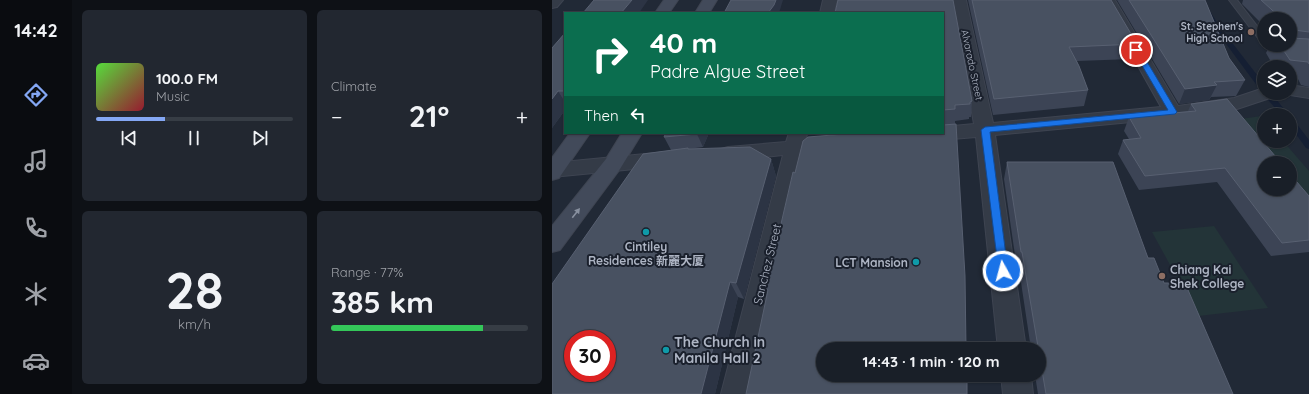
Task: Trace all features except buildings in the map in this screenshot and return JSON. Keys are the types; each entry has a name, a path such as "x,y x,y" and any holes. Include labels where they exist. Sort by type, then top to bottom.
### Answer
{"main road":[{"path":"663,12 671,0"},
{"path":"703,12 710,0"},
{"path":"553,171 579,134"},
{"path":"552,243 613,164 631,134"}],"street":[{"path":"552,4 556,0"},
{"path":"827,12 830,0"},
{"name":"Alvarado Street","path":"958,0 985,130 1011,342"},
{"path":"1108,0 1173,112"},
{"path":"1297,91 1309,93"},
{"path":"914,137 1173,112 1237,103 1257,96"},
{"path":"708,156 797,140 851,142"},
{"name":"Sanchez Street","path":"736,394 797,140"},
{"path":"553,171 684,158"},
{"path":"1017,382 1018,394"}],"lane":[{"path":"1232,0 1257,31"}],"shaded area":[{"path":"1257,117 1257,140 1240,119"},
{"path":"1264,148 1289,148 1296,156 1270,156"},
{"path":"1297,157 1309,171 1309,202 1297,188"},
{"path":"1214,226 1268,308 1198,316 1152,232"}],"waterway":[{"path":"1200,0 1217,28 1257,80"},
{"path":"1273,100 1279,108"},
{"path":"1297,130 1309,146"}],"place":[{"name":"St. Stephen's High School","path":"1251,32"},
{"name":"Cintiley Residences 新麗大厦","path":"646,232"},
{"name":"LCT Mansion","path":"916,262"},
{"name":"Chiang Kai Shek College","path":"1162,276"},
{"name":"The Church in Manila Hall 2","path":"666,350"}],"route":[{"path":"1003,271 985,130 1173,112 1136,50"}]}
